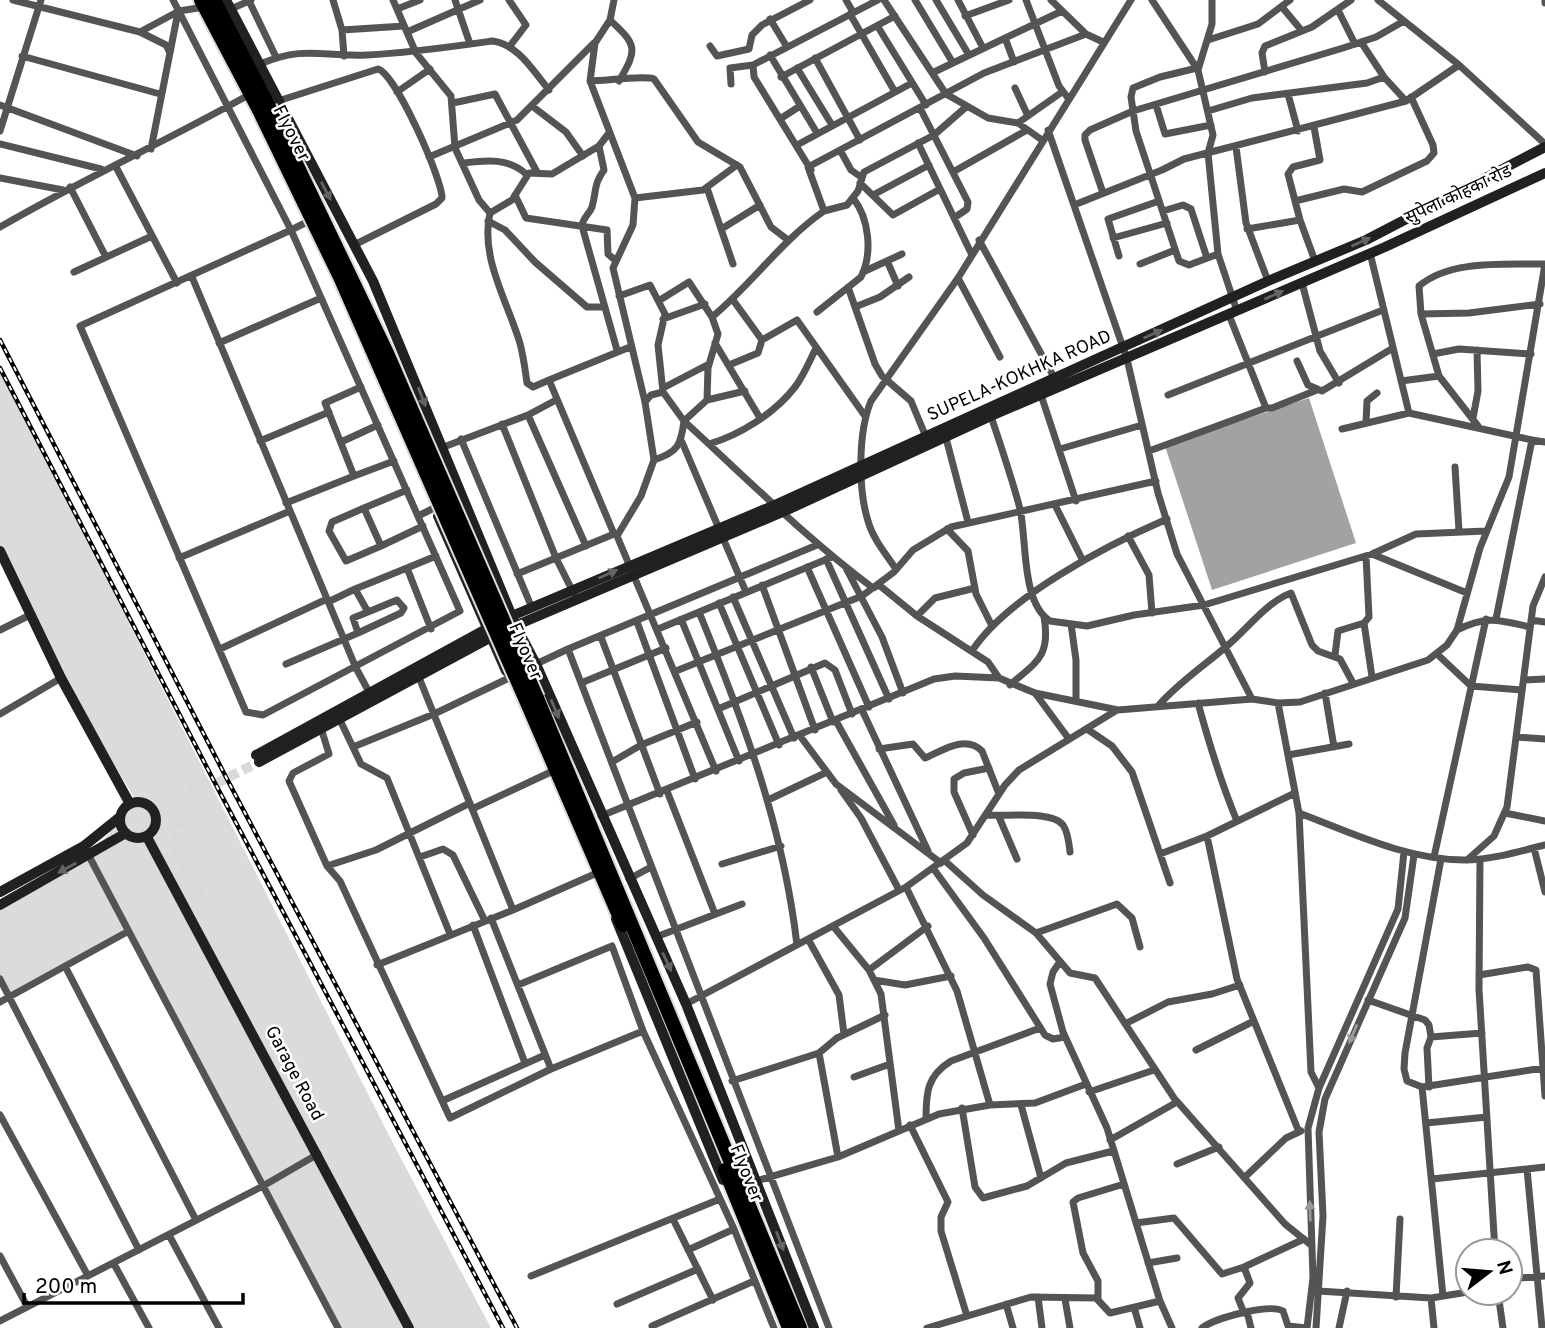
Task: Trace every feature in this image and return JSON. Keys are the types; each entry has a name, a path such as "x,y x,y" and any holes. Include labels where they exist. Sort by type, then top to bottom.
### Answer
{"highway":[{"name":"Flyover","path":"215,0 382,342 559,747 800,1328"},
{"name":"Flyover","path":"198,3 269,106 340,277 663,1018 786,1328"}],"street":[{"path":"13,0 40,4 140,32 166,45 169,51"},
{"path":"173,0 291,230 460,611 356,668 262,715 253,715 246,712 80,331 85,322 192,277 291,230 307,222"},
{"path":"276,57 250,0 229,5 260,64 269,106 354,245 420,389 508,623 536,664 686,1004 814,1328"},
{"path":"333,0 342,30 344,56"},
{"path":"420,0 395,4 416,52 453,103 455,148 489,217 587,307 603,307"},
{"path":"455,0 470,44"},
{"path":"342,30 406,29 480,0"},
{"path":"509,0 526,25 510,46"},
{"path":"710,46 717,56 749,49 752,35 770,19 810,0"},
{"path":"846,0 895,92"},
{"path":"732,84 730,68 753,65 878,0"},
{"path":"884,0 946,94 966,107 998,121 1018,123 1042,140"},
{"path":"915,0 953,63"},
{"path":"936,0 969,55"},
{"path":"958,0 983,48"},
{"path":"965,16 1009,0"},
{"path":"1026,0 1065,95"},
{"path":"1051,0 1086,34 1103,42"},
{"path":"896,569 867,520 862,471 865,416 886,379 955,282 1048,130 1065,95 1131,0"},
{"path":"1152,0 1198,69 1213,135 1208,153 1218,254 1248,363 1266,408"},
{"path":"1198,69 1208,40 1212,0"},
{"path":"1208,40 1258,24 1290,0"},
{"path":"1265,72 1262,53 1265,46 1302,31 1351,0"},
{"path":"1378,0 1459,65 1545,146"},
{"path":"140,32 198,3 245,97 366,349 487,633 553,771 786,1328"},
{"path":"0,131 3,106 40,4"},
{"path":"1282,7 1302,31"},
{"path":"517,574 616,535 641,496 654,460 645,402 613,268 633,225 635,198 590,81 595,43 612,8"},
{"path":"612,8 633,47 632,59 619,81"},
{"path":"1295,201 1344,189 1362,192 1427,161 1434,153 1433,145 1409,99 1384,77 1358,43 1338,10"},
{"path":"151,149 178,11"},
{"path":"932,74 1062,11"},
{"path":"781,77 895,16"},
{"path":"770,19 787,47"},
{"path":"1103,193 1084,135 1133,111 1358,43 1404,21"},
{"path":"878,27 912,83 968,205 954,218"},
{"path":"810,167 984,73 1086,34"},
{"path":"1005,38 1014,62"},
{"path":"260,64 276,57 304,51 344,56 416,52 492,41 510,46 549,90"},
{"path":"429,157 510,124 549,90 595,43"},
{"path":"769,55 817,133"},
{"path":"22,57 160,94"},
{"path":"815,58 860,139"},
{"path":"753,65 754,77 810,167 824,211"},
{"path":"1074,205 1184,159 1314,127 1409,99 1459,65"},
{"path":"797,68 832,125"},
{"path":"269,106 378,69 386,72 429,157 441,189 440,201 354,245"},
{"path":"397,92 430,69"},
{"path":"1198,69 1160,77 1133,88 1133,111 1159,201 1175,250 1183,265 1218,254"},
{"path":"590,81 619,81 645,77 654,79 698,142 737,165 745,173 771,227 788,240"},
{"path":"1208,111 1239,100 1367,82 1384,77"},
{"path":"797,145 912,83"},
{"path":"1015,88 1028,116"},
{"path":"453,103 494,93 537,173"},
{"path":"1288,94 1298,131"},
{"path":"1018,123 1065,95"},
{"path":"0,227 102,169 151,149 245,97"},
{"path":"1156,105 1165,135 1211,125"},
{"path":"3,106 137,156"},
{"path":"532,106 566,132 583,156"},
{"path":"780,119 800,106"},
{"path":"712,317 733,300 788,240 824,211 847,205 875,165 934,135 966,107"},
{"path":"1314,127 1321,157 1319,162 1293,167 1289,172 1300,220 1315,261"},
{"path":"953,172 1027,130"},
{"path":"1048,130 1127,359 1156,481 1177,554 1252,699"},
{"path":"526,174 548,175 599,146 609,133"},
{"path":"918,143 971,253"},
{"path":"0,144 102,169"},
{"path":"599,146 604,170 595,181 592,207 583,219 582,226 617,350"},
{"name":"SUPELA-KOKHKA ROAD","path":"508,623 862,471 946,438 1041,395 1057,383 1123,347 1366,240 1545,146"},
{"path":"1236,147 1247,229 1268,281"},
{"path":"840,150 857,189 867,226 863,272"},
{"path":"464,163 500,160 517,165 526,174"},
{"path":"115,165 177,283"},
{"path":"635,198 707,188 737,165"},
{"path":"873,195 929,165"},
{"name":"सुपेला कोहका रोड","path":"1385,247 1545,173"},
{"path":"526,174 515,195 489,217 486,230 492,266 518,338 527,383 533,387 617,350 630,347"},
{"path":"0,178 66,189"},
{"path":"707,188 723,228 733,264"},
{"path":"66,189 106,257"},
{"path":"857,189 873,195 893,215 940,189"},
{"path":"515,195 526,218 608,231 608,254 615,260"},
{"path":"1119,256 1107,221 1109,217 1159,201"},
{"path":"723,228 760,205"},
{"path":"1163,211 1183,205 1191,209 1206,258"},
{"path":"1247,229 1300,220"},
{"path":"1113,238 1167,223"},
{"path":"74,272 152,236"},
{"path":"979,240 1057,383"},
{"name":"SUPELA-KOKHKA ROAD","path":"862,471 926,437 1057,383 1127,359 1385,247"},
{"path":"1140,264 1175,250"},
{"path":"817,312 863,272 888,263 902,254"},
{"path":"1370,254 1409,414"},
{"path":"888,263 898,286"},
{"path":"1476,423 1439,376 1421,314 1418,290 1422,283 1474,266 1545,264 1531,354 1525,437 1496,619"},
{"path":"192,277 343,639 369,692"},
{"path":"855,307 898,286 909,277"},
{"path":"660,300 689,282 712,317 718,334 709,364 707,400"},
{"path":"955,282 1000,358"},
{"path":"1302,283 1323,359 1339,383"},
{"path":"619,296 650,285 660,300 665,314 658,345 663,390 684,421 781,508 829,558 873,588 879,585"},
{"path":"848,287 875,364 886,379 911,401 926,437"},
{"path":"219,343 321,298"},
{"path":"733,300 762,340"},
{"path":"663,319 705,304"},
{"path":"1421,314 1460,314 1540,304"},
{"path":"1168,395 1384,310"},
{"path":"729,365 758,353 762,340 797,320 865,416"},
{"path":"715,343 760,418"},
{"path":"709,444 731,438 760,418 796,386 816,348"},
{"path":"1149,451 1339,383 1393,348"},
{"path":"1433,354 1477,350 1531,354"},
{"path":"1476,423 1477,350"},
{"path":"1297,361 1308,385 1317,390"},
{"path":"645,402 651,395 709,364"},
{"path":"1401,381 1439,376"},
{"path":"549,380 676,671 716,771"},
{"path":"354,476 325,403 361,387"},
{"path":"745,391 707,400 684,421 682,442 746,592"},
{"path":"1366,423 1367,401 1377,393"},
{"path":"1041,395 1076,501"},
{"path":"441,448 528,415 556,400"},
{"path":"260,441 329,412"},
{"path":"1342,429 1409,414 1476,423 1545,442"},
{"path":"528,415 586,546"},
{"path":"991,416 1020,512 1026,565 1034,595 1044,617 1046,632 1040,658 1010,685"},
{"path":"502,424 555,558 575,595"},
{"path":"341,442 378,425"},
{"path":"1060,449 1142,425"},
{"path":"879,585 917,617 988,662 999,678 1010,685 1035,693 1118,710 1252,699 1278,703 1300,702 1437,654 1457,630 1486,531 1525,437"},
{"path":"946,438 968,522"},
{"path":"461,439 532,608"},
{"path":"654,460 672,454 682,442"},
{"path":"286,503 394,461"},
{"path":"1455,467 1459,531"},
{"path":"676,671 862,596 879,585 913,550 947,529 968,522 1076,501 1156,481"},
{"path":"407,490 330,524 328,528 345,561 422,526"},
{"path":"1055,505 1083,561"},
{"path":"418,516 434,508"},
{"path":"364,509 381,546"},
{"path":"179,558 290,511"},
{"path":"972,651 991,624 1083,561 1128,536 1167,520"},
{"path":"947,529 968,551 975,588 991,624"},
{"path":"1044,617 1070,624 1098,624 1152,612 1204,606 1369,555 1416,534 1486,531"},
{"path":"1128,536 1149,575 1152,612"},
{"path":"536,664 817,545"},
{"path":"0,551 61,678 130,804"},
{"path":"1369,555 1467,593"},
{"path":"1335,655 1336,633 1364,623 1369,618 1369,555"},
{"path":"220,649 327,600 436,556"},
{"path":"657,629 829,558"},
{"path":"829,558 889,699"},
{"path":"807,567 879,749 930,855"},
{"path":"845,567 862,596 903,693"},
{"path":"407,568 431,629"},
{"path":"1467,860 1494,836 1505,813 1533,606 1545,577"},
{"path":"762,586 815,730"},
{"path":"917,617 935,598 975,588"},
{"path":"355,589 368,612"},
{"path":"1158,706 1178,683 1226,647 1273,604 1291,593 1312,645 1318,651 1335,655 1346,666 1353,683"},
{"name":"SUPELA-KOKHKA ROAD","path":"508,623 532,608 575,595"},
{"path":"733,597 797,737 861,817 902,888 928,926 951,976 990,1105"},
{"path":"286,664 358,633 401,613 404,608 397,600 353,618 358,633"},
{"path":"719,603 779,745"},
{"path":"698,612 755,755 789,879 797,944"},
{"path":"0,630 32,614"},
{"path":"681,619 739,761"},
{"path":"1486,619 1438,858 1404,1069 1407,1081 1426,1087 1543,1068"},
{"path":"1457,630 1486,619 1531,624 1545,622"},
{"path":"637,622 695,779"},
{"path":"487,633 418,675 338,714 257,758 321,728 338,714 369,692 487,633 508,623"},
{"path":"1364,623 1373,677"},
{"path":"1070,624 1076,660 1076,700"},
{"path":"601,637 641,745 715,914"},
{"path":"582,683 666,648"},
{"path":"568,649 699,997 829,1328"},
{"path":"1437,654 1471,686 1522,690"},
{"path":"718,709 825,663 835,670 852,714"},
{"path":"811,667 835,721 895,828"},
{"path":"418,675 513,910"},
{"path":"601,816 755,755 934,679 955,676 999,678"},
{"path":"0,714 61,678"},
{"path":"353,747 434,714 509,678"},
{"path":"1524,680 1545,679"},
{"path":"1035,693 1069,739"},
{"path":"1325,693 1334,747"},
{"path":"1198,703 1215,752 1222,785 1237,821"},
{"path":"1278,703 1298,813 1311,1072 1319,1088"},
{"path":"686,1004 833,926 933,868 973,835 999,794 1019,770 1118,710"},
{"path":"338,714 364,768 387,778 450,934"},
{"path":"612,762 641,745 696,722"},
{"path":"321,728 329,754 293,773 289,781 327,866 340,881 450,1118 551,1069 643,1031"},
{"path":"1087,729 1112,746 1132,772 1170,883"},
{"path":"1516,737 1545,739"},
{"path":"879,749 913,744 925,758 957,744 973,745 982,751 999,794"},
{"path":"1288,755 1349,744"},
{"path":"973,835 954,792 954,779 964,773 989,768"},
{"path":"327,866 376,850 553,771"},
{"path":"768,800 827,772"},
{"path":"836,784 1036,933 1059,962 1074,975 1087,974 1095,978 1177,1102 1285,1224 1311,1245"},
{"path":"1160,853 1207,836 1295,793"},
{"path":"0,892 84,846 120,817 130,804 146,803 155,812 155,828 147,837 132,837 126,833 120,817"},
{"path":"1298,813 1414,855 1467,860 1545,845"},
{"path":"1505,813 1545,821"},
{"path":"987,815 1045,816 1057,820 1065,828 1070,852"},
{"path":"999,817 1017,859"},
{"path":"0,905 126,833"},
{"path":"1207,836 1240,985 1299,1132"},
{"name":"Garage Road","path":"147,837 410,1328"},
{"path":"722,864 781,846"},
{"path":"1534,848 1545,892"},
{"path":"420,857 438,849 449,850 457,861 488,919 518,985 551,1069"},
{"path":"1202,1328 1245,1313 1278,1308 1283,1311 1288,1326 1307,1328 1313,1278 1308,1128 1319,1088 1398,909 1404,852"},
{"path":"1316,1328 1322,1216 1319,1132 1325,1099 1405,918 1414,855"},
{"path":"89,856 338,1328"},
{"path":"1480,859 1479,975 1494,1237"},
{"path":"629,879 651,867"},
{"path":"933,868 984,938 1040,1028 1049,1038 1065,1037"},
{"path":"377,965 597,873"},
{"path":"656,937 675,932 742,904"},
{"path":"1036,933 1117,904 1132,918 1140,947"},
{"path":"473,925 525,1063"},
{"path":"833,926 874,980 885,1015 899,1131"},
{"path":"869,970 928,926"},
{"path":"0,1002 127,932"},
{"path":"807,939 839,995 844,1034"},
{"path":"518,985 612,946 643,1031 734,1229 774,1328"},
{"path":"1059,962 1050,984 1065,1037 1111,1140 1160,1301 1172,1328"},
{"path":"65,966 196,1220"},
{"path":"1479,975 1528,967 1535,970 1545,1096"},
{"path":"874,980 905,985 951,976"},
{"path":"0,979 139,1250"},
{"path":"1125,1024 1168,1002 1212,994 1240,985"},
{"path":"1368,1000 1427,1022 1431,1037 1427,1048 1426,1123 1443,1296"},
{"path":"732,1082 819,1053 844,1034 885,1015"},
{"path":"1196,1051 1254,1021"},
{"path":"926,1119 929,1081 939,1069 951,1061 1040,1028"},
{"path":"1431,1037 1482,1033"},
{"path":"819,1053 838,1157"},
{"path":"442,1101 545,1055"},
{"path":"854,1077 890,1064"},
{"path":"756,1181 838,1157 910,1125 962,1108 1021,1105 1154,1070"},
{"path":"1111,1140 1177,1102"},
{"path":"1021,1105 1041,1178"},
{"path":"962,1108 970,1159 980,1196 986,1198 1027,1186 1066,1163 1113,1151"},
{"path":"0,1115 87,1274"},
{"path":"1426,1123 1487,1117"},
{"path":"910,1125 948,1202 941,1217 942,1231 967,1315"},
{"path":"1245,1177 1286,1138 1308,1128"},
{"path":"1177,1164 1219,1147"},
{"path":"0,1321 87,1274 114,1264 264,1186 318,1154"},
{"path":"1432,1179 1545,1167"},
{"path":"1527,1169 1541,1276 1542,1328"},
{"path":"1124,1184 1078,1198 1073,1202 1083,1253 1098,1281 1098,1298 1107,1312 1160,1301"},
{"path":"531,1276 720,1199"},
{"path":"1136,1223 1174,1218 1222,1275 1304,1239"},
{"path":"673,1219 713,1300"},
{"path":"1396,1297 1399,1219"},
{"path":"688,1250 734,1229"},
{"path":"169,1235 219,1328"},
{"path":"0,1256 27,1306"},
{"path":"1148,1263 1177,1258"},
{"path":"114,1264 149,1328"},
{"path":"1244,1267 1250,1283 1238,1298 1251,1328"},
{"path":"617,1304 698,1269"},
{"path":"652,1326 754,1281"},
{"path":"1318,1291 1431,1298 1454,1294"},
{"path":"1339,1328 1347,1291"},
{"path":"927,1328 1038,1297 1098,1298"},
{"path":"1038,1297 1042,1328"},
{"path":"1065,1298 1070,1328"},
{"path":"1431,1298 1434,1328"},
{"path":"1006,1304 1013,1328"},
{"path":"1134,1307 1138,1328"},
{"path":"1500,1307 1503,1328"}],"shaded area":[{"path":"0,369 396,1149 491,1328 338,1328 127,933 8,998 0,979 0,905 89,856 137,802 61,678 0,551"},
{"path":"1309,398 1356,543 1212,590 1165,446"}],"tunnel":[{"path":"81,716 101,710 141,774 152,786 166,792 185,791 209,781"},
{"path":"207,949 218,937 217,930 177,851 177,832 190,804 201,794 259,762"}],"railway":[{"path":"0,340 227,779 517,1328"},
{"path":"0,368 216,785 503,1328"}]}
